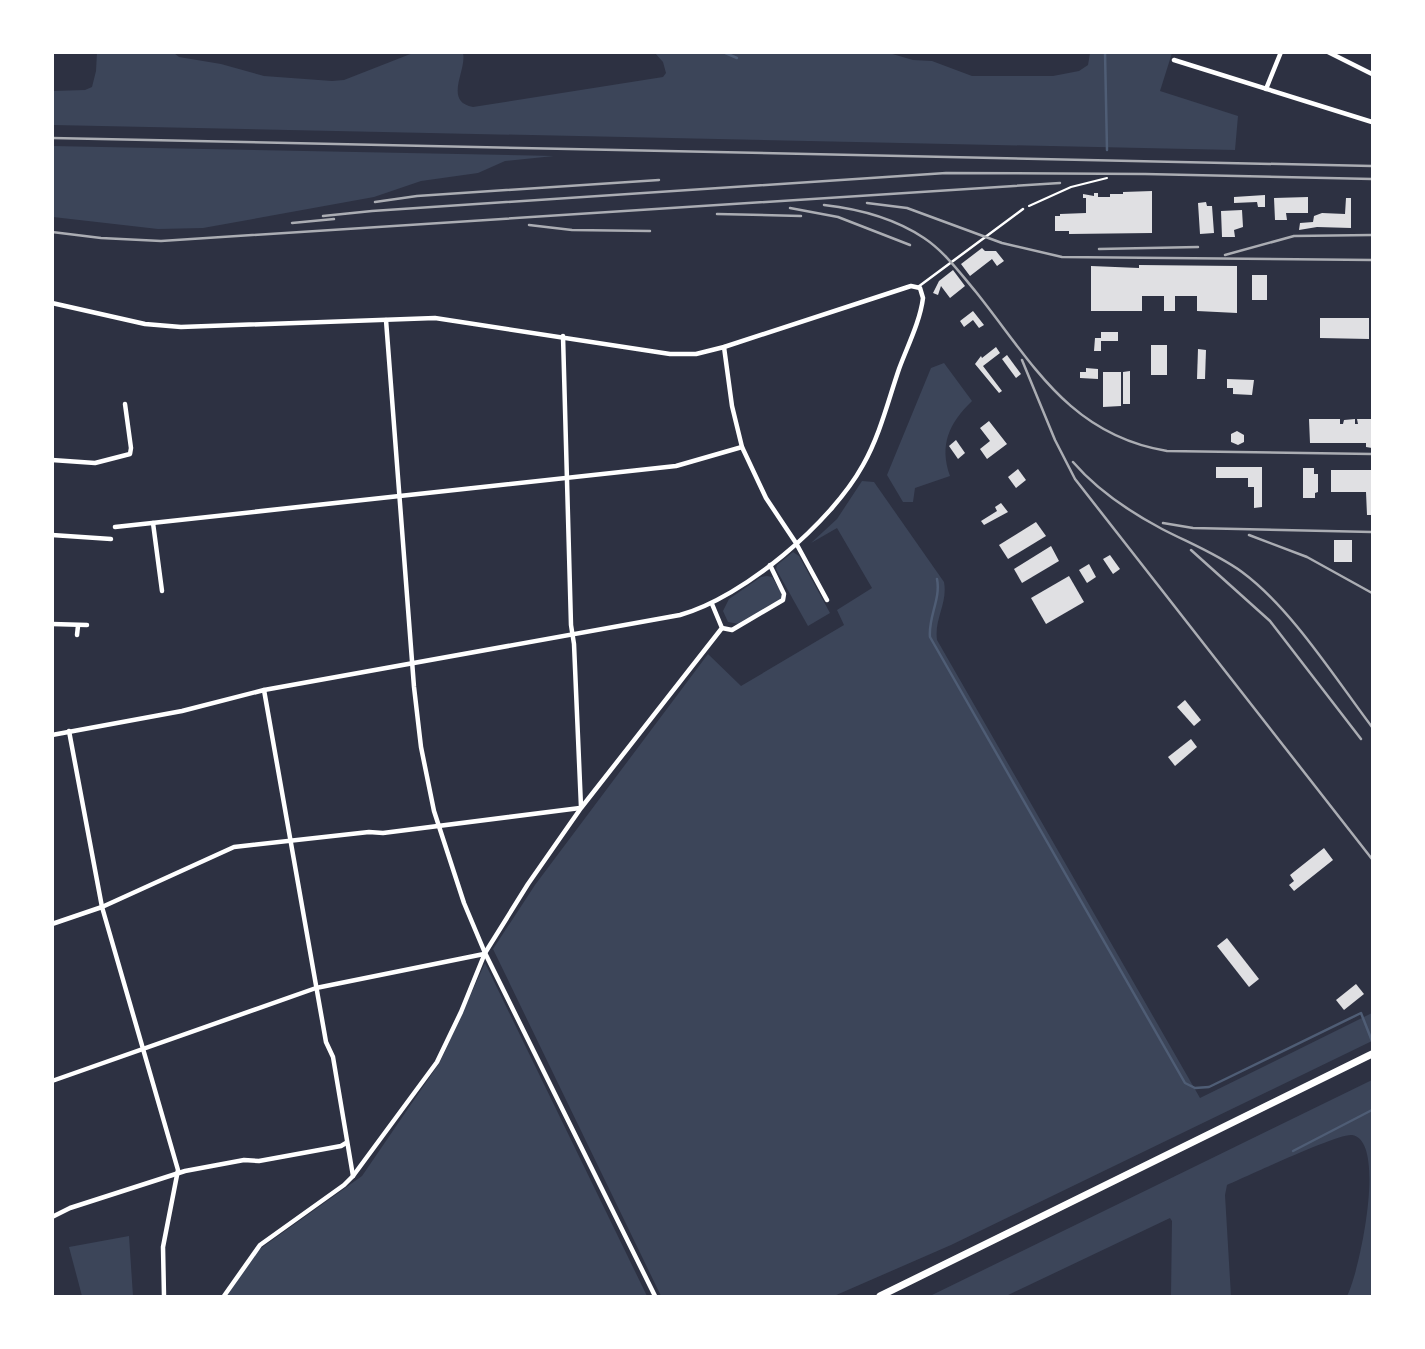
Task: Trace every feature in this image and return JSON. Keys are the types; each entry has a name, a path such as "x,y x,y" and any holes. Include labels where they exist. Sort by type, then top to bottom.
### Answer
{"main road":[{"path":"880,1297 1373,1054"}],"street":[{"path":"1266,89 1281,52"},
{"path":"1328,52 1373,74"},
{"path":"1174,60 1373,122"},
{"path":"52,303 168,326 452,320 680,354 696,354 911,286 918,287 923,298 872,448 863,466 835,505 796,543 737,590 712,604 680,615 264,690 182,710 52,735"},
{"path":"386,320 412,663 421,747 438,826 456,882 485,953 655,1297"},
{"path":"563,336 571,625 574,635 581,808"},
{"path":"724,347 732,406 743,447 766,498 796,543 827,600"},
{"path":"52,460 95,463 130,454 125,404"},
{"path":"115,527 687,464 743,447"},
{"path":"153,523 162,591"},
{"path":"52,535 111,540"},
{"path":"722,628 732,630 783,600 784,594 770,565"},
{"path":"160,578 168,577"},
{"path":"712,604 722,628"},
{"path":"52,624 87,625"},
{"path":"77,635 78,626"},
{"path":"224,1297 260,1245 353,1176 365,1160 436,1062 461,1012 485,953 528,884 581,808 722,628"},
{"path":"264,690 316,988 326,1042 333,1057 353,1176"},
{"path":"69,732 102,907 178,1173 163,1247 164,1297"},
{"path":"52,924 102,907 234,847 371,832 380,834 581,808"},
{"path":"52,1081 316,988 485,953"},
{"path":"52,1217 70,1208 178,1173 244,1160 272,1159 346,1143"},
{"path":"350,1154 365,1160"}],"lane":[{"path":"918,287 1023,209"}],"path":[{"path":"1023,209 1072,187 1107,178"}],"shaded area":[{"path":"97,52 174,53 179,57 221,64 264,76 332,81 344,80 413,53 463,53 458,84 459,99 473,107 663,77 666,73 663,62 655,53 889,53 913,60 932,61 972,76 1053,76 1079,71 1088,65 1090,53 1172,53 1160,91 1238,116 1235,150 53,125 53,91 85,90 92,87"},
{"path":"52,146 554,156 505,161 478,173 421,181 374,197 203,228 158,229 53,217"},
{"path":"944,363 972,401 957,418 948,435 946,454 950,476 915,488 913,502 903,502 887,475 931,368"},
{"path":"862,481 874,482 944,582 937,640 1200,1098 1372,1013 1372,1041 951,1245 834,1296 661,1296 493,949 535,885 708,654 741,686 844,625 837,610 872,588 837,528 811,543 837,519"},
{"path":"793,552 799,556 830,613 808,626 776,569 777,565"},
{"path":"761,577 772,577 781,592 781,599 739,624 728,622 723,611 729,599"},
{"path":"485,963 647,1296 226,1296 257,1251 362,1176 440,1062"},
{"path":"1372,1080 1372,1296 1347,1296 1363,1237 1369,1182 1368,1159 1363,1142 1352,1135 1311,1148 1227,1185 1225,1195 1231,1296 1171,1296 1170,1218 1006,1296 930,1296"},
{"path":"129,1236 133,1296 82,1296 69,1247"}],"building":[{"path":"1152,191 1152,233 1069,234 1069,231 1055,231 1055,216 1086,213 1086,198 1083,198 1083,194 1094,196 1094,193 1098,193 1098,197 1110,197 1110,194 1123,192"},
{"path":"1265,195 1265,207 1258,207 1257,202 1234,203 1234,197"},
{"path":"1308,197 1308,213 1286,213 1287,220 1275,220 1274,198"},
{"path":"1346,198 1351,198 1351,228 1317,227 1299,230 1300,223 1313,222 1314,216 1322,213 1345,214"},
{"path":"1206,202 1207,206 1212,206 1214,233 1200,234 1198,203"},
{"path":"1242,210 1243,227 1234,230 1235,237 1222,237 1221,211"},
{"path":"982,248 985,251 996,251 1004,261 997,266 992,259 970,276 961,264"},
{"path":"1139,265 1237,266 1237,313 1197,311 1197,296 1175,296 1175,311 1164,311 1164,296 1142,296 1142,311 1091,311 1091,266 1139,268"},
{"path":"953,270 965,286 950,298 941,286 938,295 933,293 939,281"},
{"path":"1252,275 1267,275 1267,300 1252,300"},
{"path":"973,311 984,325 979,328 973,320 964,327 960,321"},
{"path":"1320,318 1369,318 1369,339 1320,338"},
{"path":"1101,332 1118,332 1118,341 1101,341 1101,351 1094,351 1095,338 1101,338"},
{"path":"1151,345 1167,345 1167,375 1151,375"},
{"path":"996,347 1000,353 983,366 1002,391 999,393 975,364 981,356 982,358"},
{"path":"1198,349 1206,350 1205,379 1197,379"},
{"path":"1007,355 1021,374 1016,378 1002,359"},
{"path":"1086,368 1098,369 1098,379 1080,378 1080,372 1086,372"},
{"path":"1130,371 1130,404 1123,404 1123,372"},
{"path":"1103,372 1121,372 1121,406 1103,407"},
{"path":"1227,379 1254,380 1252,395 1233,394 1233,388 1227,388"},
{"path":"1309,419 1340,419 1340,424 1343,424 1344,420 1355,419 1355,424 1358,424 1357,419 1372,419 1372,448 1366,447 1366,443 1310,443"},
{"path":"989,421 1007,444 987,459 980,449 990,441 980,428"},
{"path":"1237,431 1244,435 1244,442 1238,445 1231,442 1231,434"},
{"path":"956,440 965,453 958,459 949,446"},
{"path":"1216,467 1262,467 1262,507 1254,508 1254,487 1248,487 1248,478 1216,478"},
{"path":"1303,468 1314,468 1314,474 1318,474 1318,492 1315,493 1315,498 1303,498"},
{"path":"1018,469 1026,480 1016,488 1008,477"},
{"path":"1331,470 1372,470 1372,515 1367,515 1366,492 1331,492"},
{"path":"1001,503 1008,512 984,525 981,521 997,511 995,507"},
{"path":"1036,522 1046,536 1008,559 999,545"},
{"path":"1334,540 1352,540 1352,562 1334,562"},
{"path":"1051,546 1059,561 1022,583 1014,569"},
{"path":"1110,555 1120,569 1113,574 1103,559"},
{"path":"1089,564 1096,577 1087,583 1079,570"},
{"path":"1069,576 1084,602 1046,624 1031,598"},
{"path":"1185,700 1201,720 1194,726 1177,707"},
{"path":"1191,739 1197,747 1175,766 1168,757"},
{"path":"1324,848 1333,860 1294,891 1289,885 1294,881 1290,875"},
{"path":"1227,938 1259,979 1249,987 1217,946"},
{"path":"1356,984 1364,994 1344,1010 1336,1000"}],"waterway":[{"path":"723,52 737,58"},
{"path":"1105,52 1107,150"},
{"path":"937,579 930,637 1185,1083 1195,1088 1209,1087 1361,1013 1372,1041"},
{"path":"1293,1151 1372,1110"}],"railway":[{"path":"52,138 1372,166"},
{"path":"323,216 946,173 1372,179"},
{"path":"375,202 417,196 659,180"},
{"path":"52,232 161,241 1060,183"},
{"path":"867,203 907,208 1002,243 1062,257 1372,260"},
{"path":"824,205 851,209 889,220 932,244 958,270 1056,392 1078,412 1104,429 1133,442 1167,451 1372,454"},
{"path":"790,208 838,217 910,245"},
{"path":"717,214 801,216"},
{"path":"292,223 334,219"},
{"path":"529,225 572,230 650,231"},
{"path":"1225,255 1294,236 1372,235"},
{"path":"1099,249 1198,247"},
{"path":"1022,360 1055,440 1075,479 1372,859"},
{"path":"1073,462 1103,491 1126,508 1223,560 1260,587 1295,624 1372,727"},
{"path":"1163,523 1193,528 1372,532"},
{"path":"1249,535 1307,557 1372,593"},
{"path":"1191,550 1270,621 1361,739"}]}
